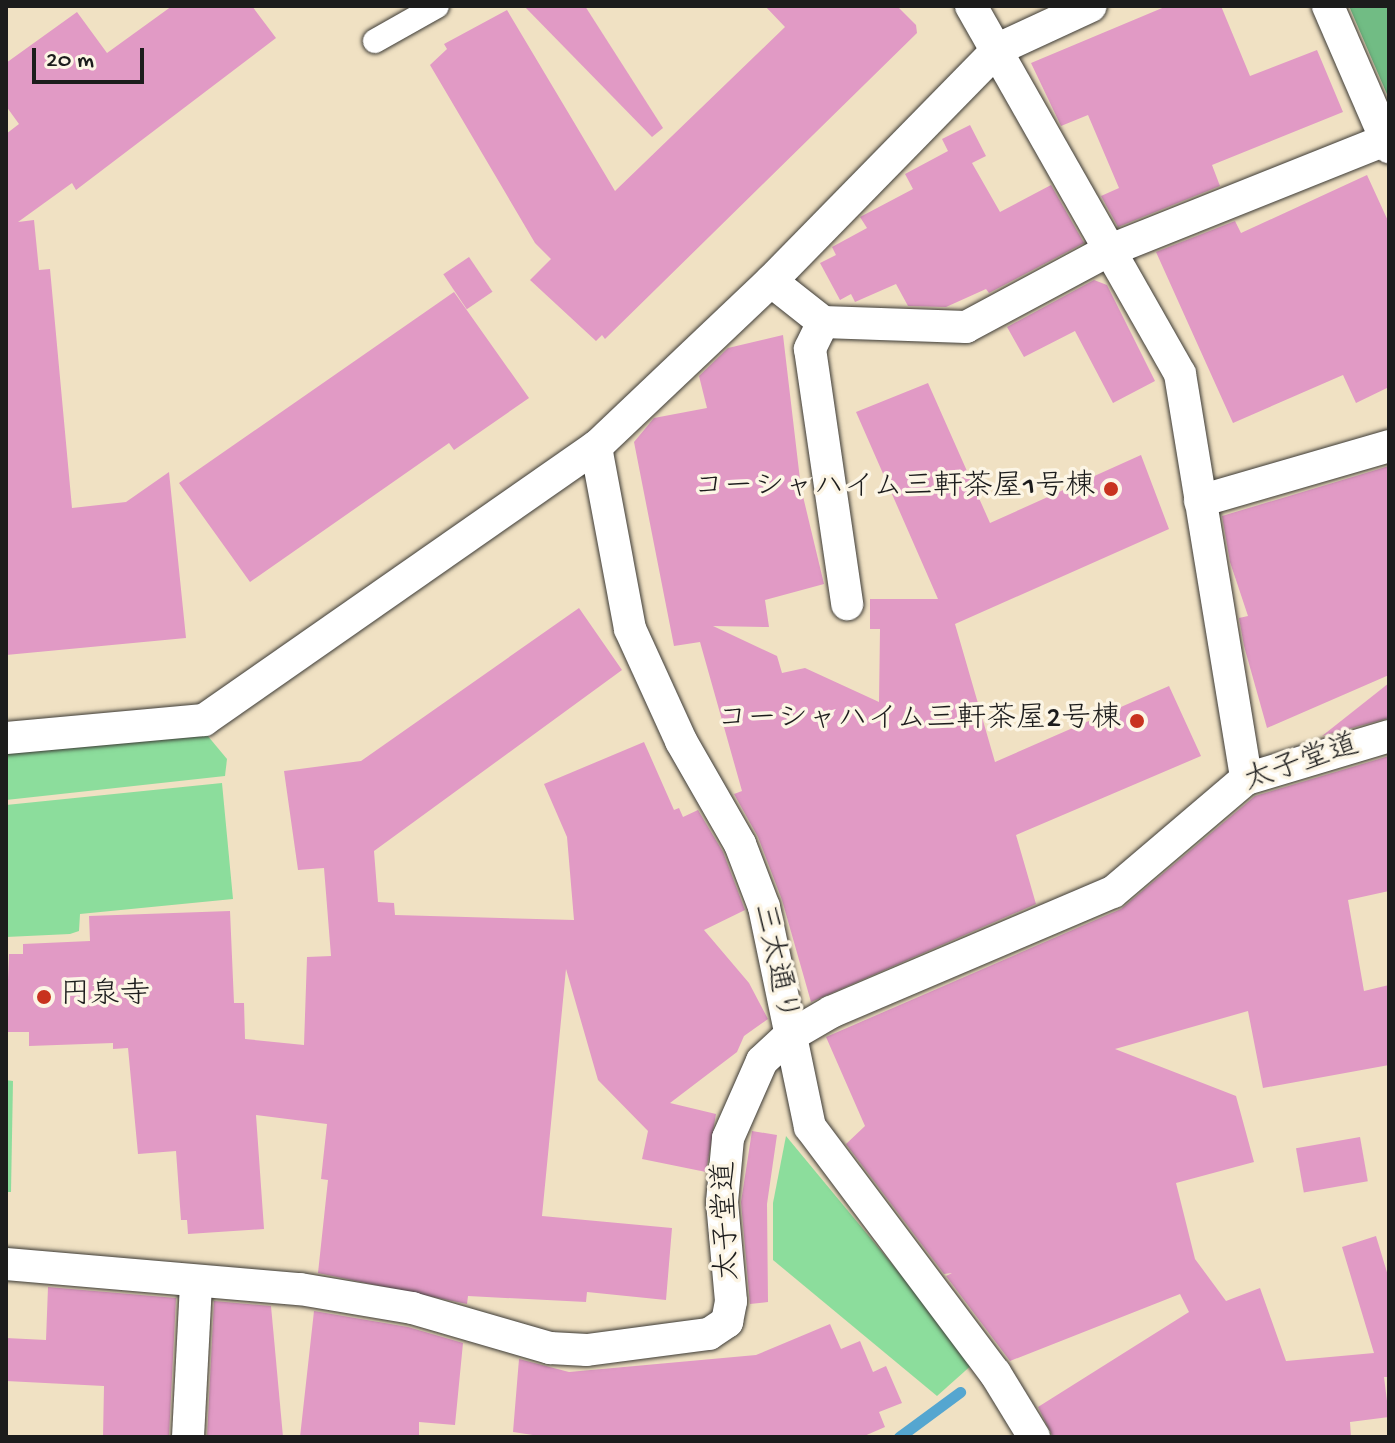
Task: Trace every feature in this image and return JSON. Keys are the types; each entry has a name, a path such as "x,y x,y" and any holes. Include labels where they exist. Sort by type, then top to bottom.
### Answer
{"street":[{"path":"375,41 437,6"},
{"path":"971,6 1180,374 1246,779"},
{"path":"6,738 204,720 596,447 771,281 998,49 1091,6"},
{"path":"771,281 823,322 966,327 1108,251 1387,144 1328,6"},
{"path":"823,322 810,349 847,604"},
{"path":"1200,501 1389,446"},
{"name":"三太通り","path":"596,447 630,629 681,741 740,844 764,907 805,1114 817,1139 995,1373 1034,1437"},
{"name":"太子堂道","path":"6,1264 300,1289 412,1308 550,1348 587,1350 709,1334 727,1322 731,1301 722,1202 728,1138 762,1061 788,1037 831,1012 1113,892 1246,779 1389,736"},
{"path":"188,1437 196,1282"}],"green space":[{"path":"1349,6 1389,6 1389,99"},
{"path":"202,729 227,759 225,776 6,800 6,746"},
{"path":"222,783 233,899 80,914 79,931 70,934 6,937 6,805"},
{"path":"6,1080 13,1081 11,1192 6,1192"},
{"path":"786,1136 974,1363 937,1396 773,1260 773,1203"}],"building":[{"path":"172,6 252,6 276,38 76,190 72,183 18,222 34,220 39,270 50,269 72,508 126,502 169,472 186,638 6,655 6,134 19,124 6,106 6,63 77,12 107,53"},
{"path":"524,6 585,6 663,128 652,137"},
{"path":"765,6 897,6 916,25 917,33 605,339 602,335 596,341 530,280 551,259 535,243 430,65 447,49 444,44 507,10 615,191 785,27"},
{"path":"1167,6 1221,6 1250,76 1317,50 1343,112 1212,165 1220,186 1118,227 1101,196 1119,188 1088,115 1061,126 1031,63"},
{"path":"970,125 986,156 972,163 1000,212 1051,185 1084,243 989,293 986,289 946,307 908,306 896,284 855,302 851,294 840,300 820,263 836,255 832,247 867,228 860,217 913,189 905,174 948,151 942,139"},
{"path":"1367,175 1389,223 1389,387 1356,403 1343,375 1233,423 1156,252 1235,221 1241,233"},
{"path":"469,257 492,292 467,309 443,274"},
{"path":"1094,280 1107,285 1155,381 1113,403 1075,331 1024,357 1007,327"},
{"path":"454,292 529,398 454,450 449,443 250,582 179,483"},
{"path":"783,335 801,488 824,584 765,600 769,627 713,626 777,656 782,673 805,668 879,702 880,629 870,629 870,599 938,599 856,412 928,383 990,523 1141,455 1169,529 955,624 995,762 1169,686 1201,756 1016,835 1036,904 811,1002 782,900 758,837 734,794 742,791 700,642 674,646 634,442 654,418 707,408 699,376 728,348"},
{"path":"1389,466 1389,675 1267,728 1244,646 1239,618 1248,616 1230,562 1222,516"},
{"path":"579,608 622,670 374,851 378,902 394,903 395,915 574,920 567,837 544,784 644,742 674,810 679,808 683,817 698,810 723,852 745,910 704,930 749,983 768,1019 744,1036 737,1052 670,1103 716,1114 706,1172 642,1159 648,1131 598,1080 566,969 542,1216 672,1228 666,1300 587,1292 586,1302 468,1296 467,1304 318,1273 328,1180 321,1179 327,1124 256,1115 264,1229 188,1234 187,1220 181,1220 176,1151 138,1154 128,1048 113,1049 113,1043 29,1046 29,1032 6,1032 9,954 23,954 23,944 90,941 89,916 230,911 234,1003 244,1003 245,1039 304,1045 307,957 331,956 324,868 298,870 284,771 361,761"},
{"path":"1389,683 1389,718 1322,736"},
{"path":"1389,756 1389,891 1348,900 1364,991 1389,985 1389,1065 1263,1088 1248,1011 1115,1049 1236,1096 1254,1162 1176,1183 1195,1259 1226,1301 1260,1288 1286,1361 1374,1353 1342,1247 1376,1236 1389,1279 1389,1377 1384,1377 1389,1417 1350,1422 1351,1437 1053,1437 1038,1407 1189,1312 1180,1294 1010,1361 946,1276 952,1273 944,1274 846,1144 865,1126 826,1037 1121,909 1255,796"},
{"path":"752,1131 777,1135 767,1204 768,1302 750,1304 741,1202"},
{"path":"1360,1137 1368,1181 1304,1193 1296,1148"},
{"path":"48,1287 176,1298 169,1436 103,1437 104,1386 6,1381 6,1338 46,1340"},
{"path":"214,1301 271,1306 283,1437 207,1437"},
{"path":"314,1311 408,1327 463,1343 455,1425 419,1422 419,1437 300,1437"},
{"path":"830,1324 841,1349 860,1341 873,1372 886,1366 902,1403 879,1412 885,1427 862,1437 546,1437 513,1432 519,1359 569,1372 756,1355"}],"waterway":[{"path":"899,1437 960,1392"}],"place":[{"name":"コーシャハイム三軒茶屋1号棟","path":"1111,489"},
{"name":"コーシャハイム三軒茶屋2号棟","path":"1137,721"},
{"name":"円泉寺","path":"44,997"}]}
